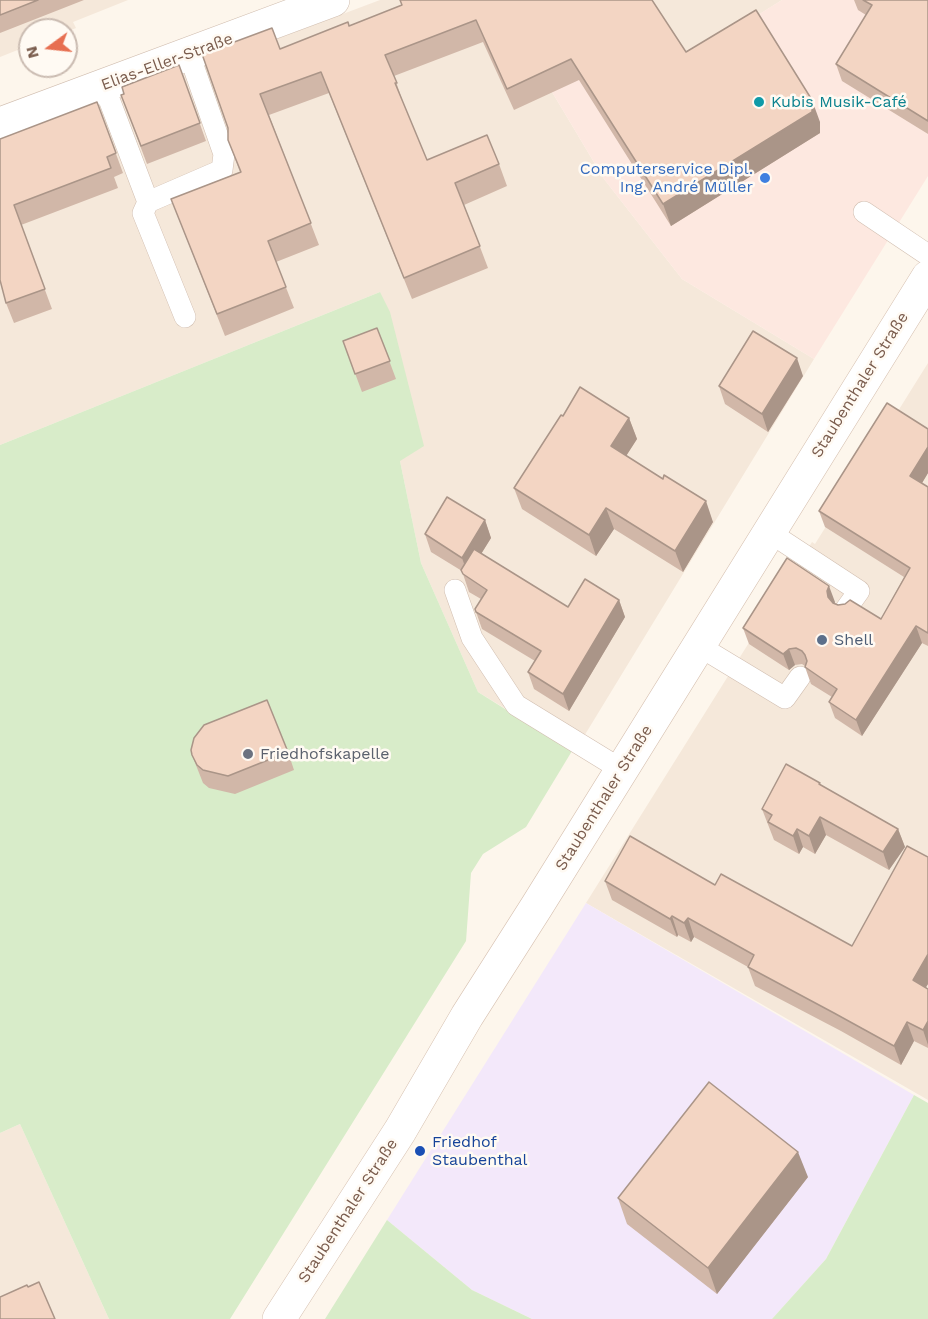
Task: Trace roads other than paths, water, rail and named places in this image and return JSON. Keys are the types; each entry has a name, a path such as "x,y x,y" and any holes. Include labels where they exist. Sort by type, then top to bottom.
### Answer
{"main road":[{"name":"Elias-Eller-Straße","path":"0,124 333,0"},
{"name":"Staubenthaler Straße","path":"279,1319 400,1131 467,1016 928,277"}],"lane":[{"path":"185,317 143,213 148,202 222,170 224,154 189,54"},
{"path":"104,86 148,202"},
{"path":"864,212 928,255"},
{"path":"769,532 859,591 846,609"},
{"path":"454,590 472,638 516,705 622,770"},
{"path":"699,646 785,698 801,677"}],"place":[{"name":"Kubis Musik-Café","path":"759,102"},
{"name":"Computerservice Dipl. Ing. André Müller","path":"765,178"},
{"name":"Shell","path":"822,640"},
{"name":"Friedhofskapelle","path":"248,754"},
{"name":"Friedhof Staubenthal","path":"420,1151"}]}
